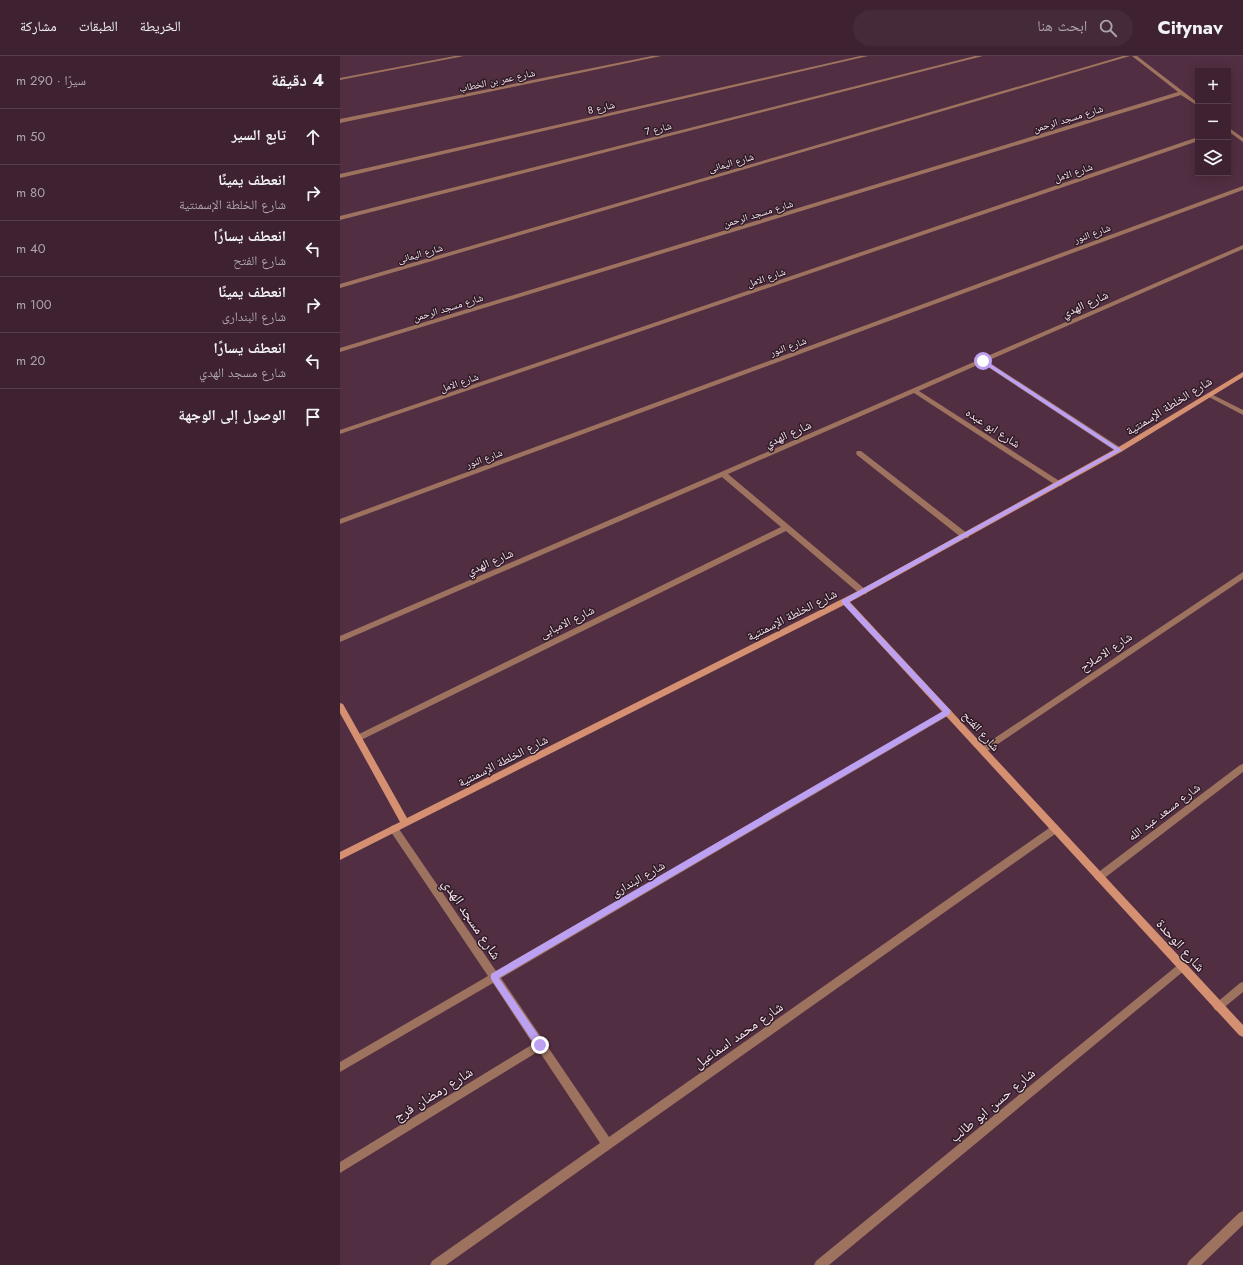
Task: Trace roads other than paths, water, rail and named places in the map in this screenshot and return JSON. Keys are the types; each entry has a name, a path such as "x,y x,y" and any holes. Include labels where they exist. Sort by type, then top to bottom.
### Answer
{"street":[{"path":"340,79 462,56"},
{"name":"شارع عمر بن الخطاب","path":"340,121 658,56"},
{"name":"شارع 8","path":"340,176 866,56"},
{"name":"شارع 7","path":"340,218 981,56"},
{"name":"شارع اليمانى","path":"340,286 1128,56"},
{"path":"1134,56 1197,104"},
{"name":"شارع مسجد الرحمن","path":"340,350 1181,93"},
{"path":"1231,131 1243,140"},
{"name":"شارع الامل","path":"340,432 1195,140"},
{"name":"شارع النور","path":"340,522 1243,188"},
{"name":"شارع الهدي","path":"340,639 915,391 1243,247"},
{"path":"983,361 1119,450"},
{"name":"شارع الخلطة الإسمنتية","path":"340,856 863,592 1119,450 1243,374"},
{"name":"شارع ابو عبده","path":"915,391 1059,484"},
{"path":"1209,395 1243,413"},
{"path":"859,453 965,536"},
{"path":"723,474 863,592"},
{"name":"شارع الامبابى","path":"358,738 786,527"},
{"name":"شارع الاصلاح","path":"983,750 1243,575"},
{"name":"شارع الفتح","path":"845,601 1099,877"},
{"path":"340,706 405,823"},
{"name":"شارع البندارى","path":"340,1068 948,712"},
{"name":"شارع مسعد عبد الله","path":"1099,877 1243,767"},
{"name":"شارع مسجد الهدي","path":"394,829 607,1144"},
{"name":"شارع محمد اسماعيل","path":"436,1265 1055,829"},
{"name":"شارع الوحدة","path":"1099,877 1218,1007 1243,1032"},
{"name":"شارع حسن ابو طالب","path":"820,1265 1182,966"},
{"path":"1218,1007 1243,986"},
{"name":"شارع رمضان فرج","path":"340,1168 540,1045"},
{"path":"1193,1265 1243,1216"}]}
